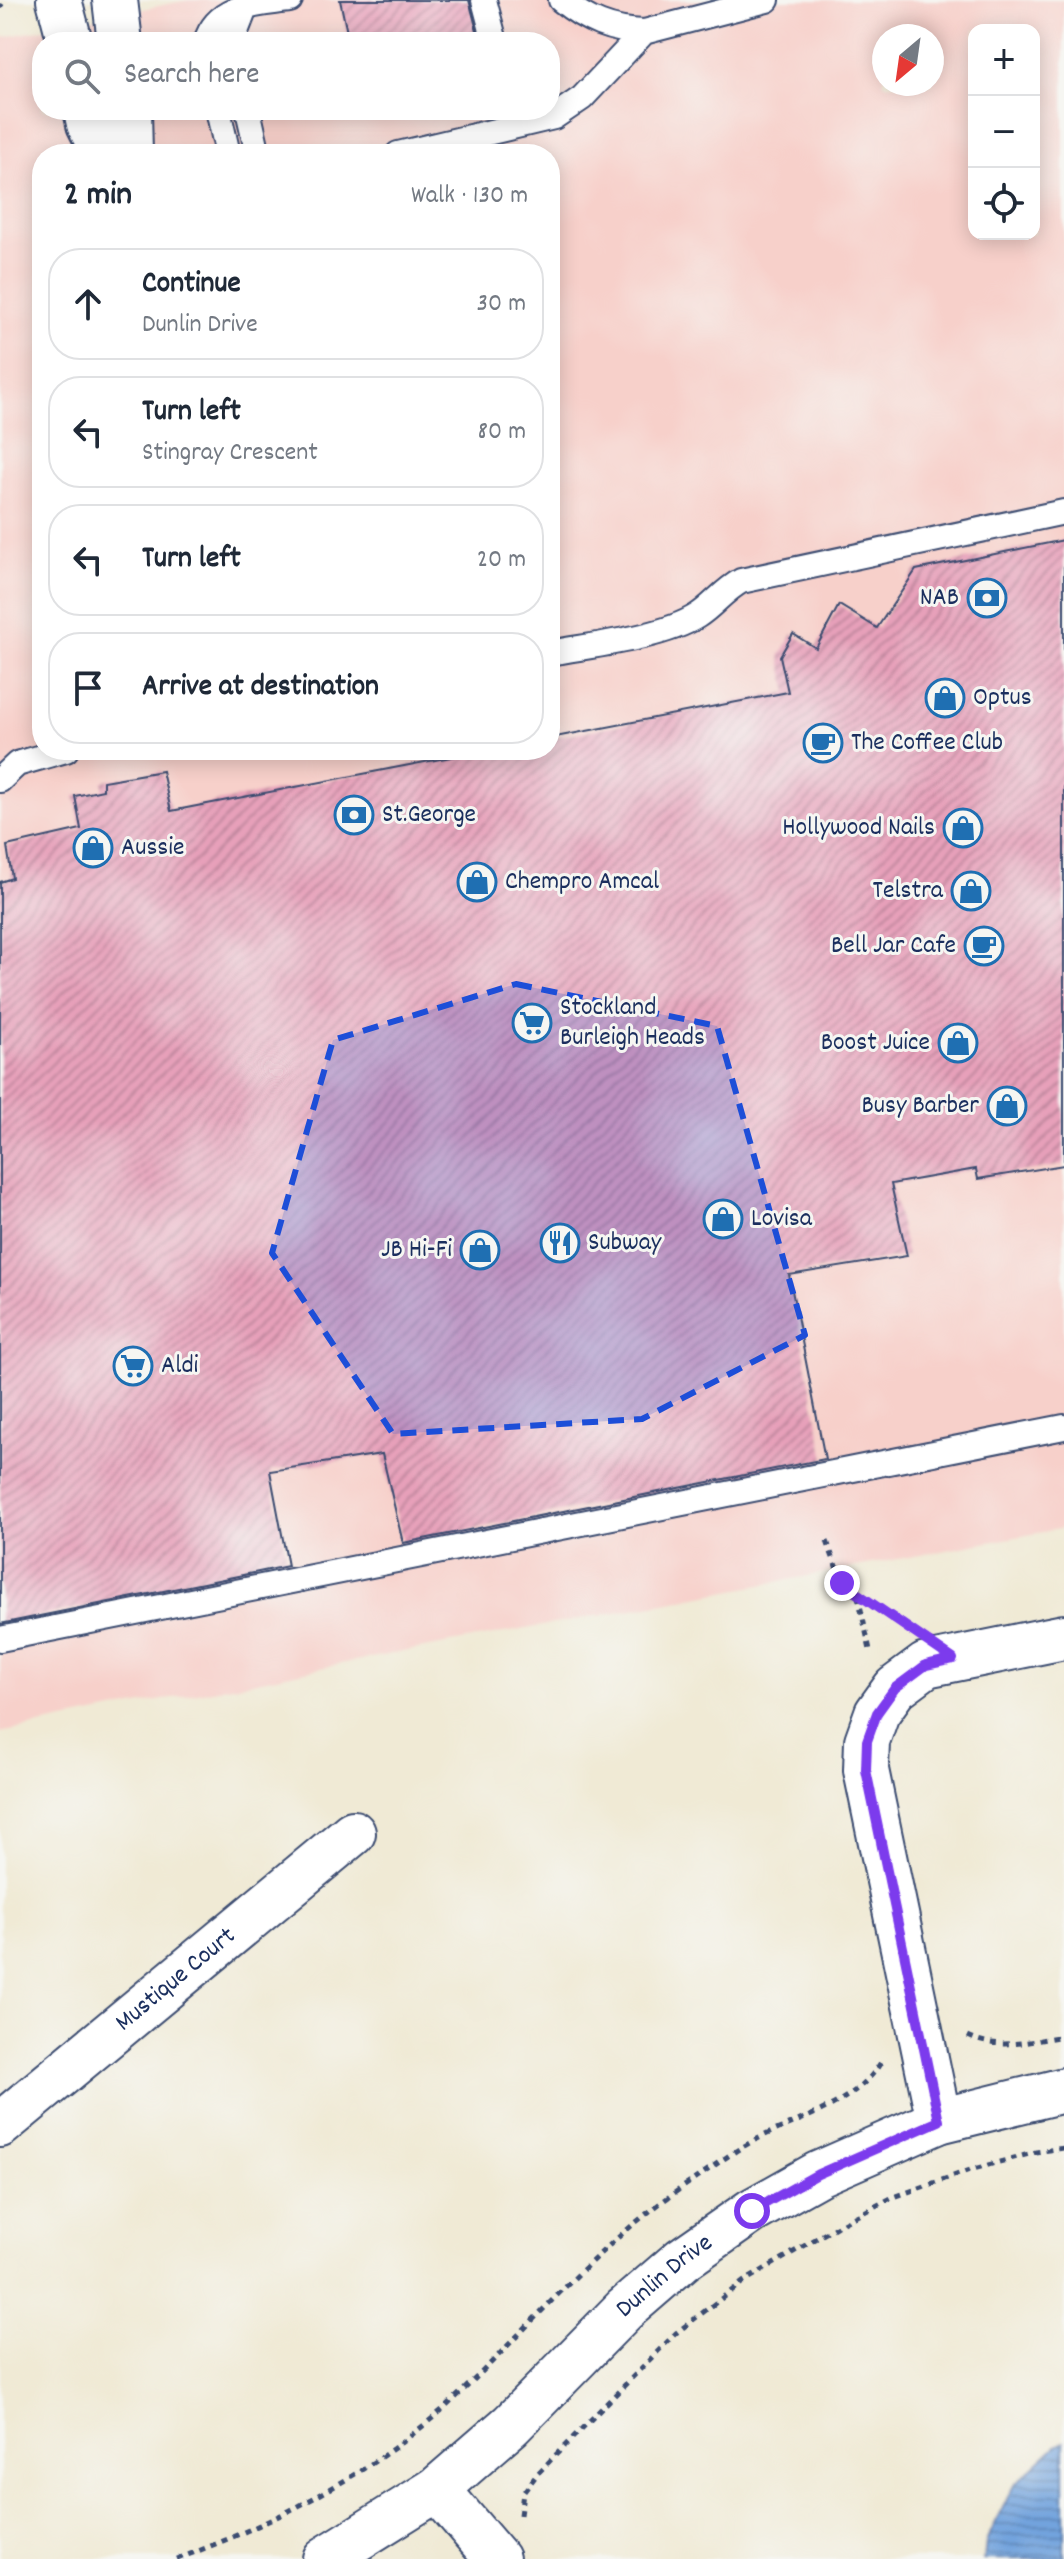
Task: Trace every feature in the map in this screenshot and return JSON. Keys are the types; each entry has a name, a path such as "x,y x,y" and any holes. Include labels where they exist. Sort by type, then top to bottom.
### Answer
{"street":[{"path":"115,0 119,32"},
{"path":"88,120 99,144"},
{"path":"129,120 130,144"},
{"path":"939,2121 866,1770 867,1741 877,1713 895,1688 926,1665 1064,1637"},
{"name":"Mustique Court","path":"0,2125 353,1833"},
{"name":"Dunlin Drive","path":"325,2559 437,2489 511,2425 624,2310 683,2259 752,2211 818,2174 939,2121 1064,2090"},
{"path":"437,2489 497,2559"}],"lane":[{"path":"209,32 217,20 229,12 246,6 290,0"},
{"path":"484,0 492,32"},
{"path":"561,0 601,25 619,31 644,32 767,0"},
{"path":"236,32 246,6"},
{"path":"560,114 600,81 644,32"},
{"path":"220,120 226,144"},
{"path":"250,120 256,144"},
{"path":"431,144 509,120"},
{"path":"560,651 667,629 698,615 724,591 741,581 1064,512"},
{"path":"0,780 17,764 32,760"},
{"path":"0,1639 1064,1427"}],"path":[{"path":"827,1541 842,1583 953,1659"},
{"path":"962,2033 982,2043 1000,2046 1064,2036"},
{"path":"177,2559 241,2535 303,2505 402,2442 451,2401 589,2262 671,2195 751,2143 855,2092 874,2074 887,2050"},
{"path":"520,2520 523,2493 538,2473 676,2333 743,2282 891,2198 970,2170 1036,2152 1064,2148"}],"highlighted area":[{"path":"516,984 717,1026 805,1335 642,1419 393,1434 272,1253 333,1040"}],"shaded area":[{"path":"188,0 1064,0 1064,1528 360,1660 0,1733 0,38"}],"water":[{"path":"1064,2442 1064,2559 984,2559 986,2542 1014,2485"}],"building":[{"path":"340,0 469,0 477,32 347,32"},
{"name":"Stockland Burleigh Heads","path":"1064,540 1064,1165 978,1179 976,1169 891,1184 907,1256 789,1275 825,1459 403,1543 382,1454 270,1471 288,1566 0,1624 0,882 12,878 7,846 81,829 75,796 103,790 103,781 162,771 171,811 435,760 560,760 560,736 788,692 780,656 793,634 816,648 839,605 877,628 916,570"}],"place":[{"name":"NAB","path":"987,598"},
{"name":"Optus","path":"945,698"},
{"name":"The Coffee Club","path":"823,743"},
{"name":"St.George","path":"354,815"},
{"name":"Hollywood Nails","path":"963,828"},
{"name":"Aussie","path":"93,848"},
{"name":"Chempro Amcal","path":"477,882"},
{"name":"Telstra","path":"971,891"},
{"name":"Bell Jar Cafe","path":"984,946"},
{"name":"Stockland Burleigh Heads","path":"532,1023"},
{"name":"Boost Juice","path":"958,1043"},
{"name":"Busy Barber","path":"1007,1106"},
{"name":"Lovisa","path":"723,1219"},
{"name":"Subway","path":"560,1243"},
{"name":"JB Hi-Fi","path":"480,1250"},
{"name":"Aldi","path":"133,1366"}],"route":[{"path":"752,2211 818,2174 939,2121 866,1770 867,1741 877,1713 895,1688 926,1665 953,1659 842,1583"}]}
